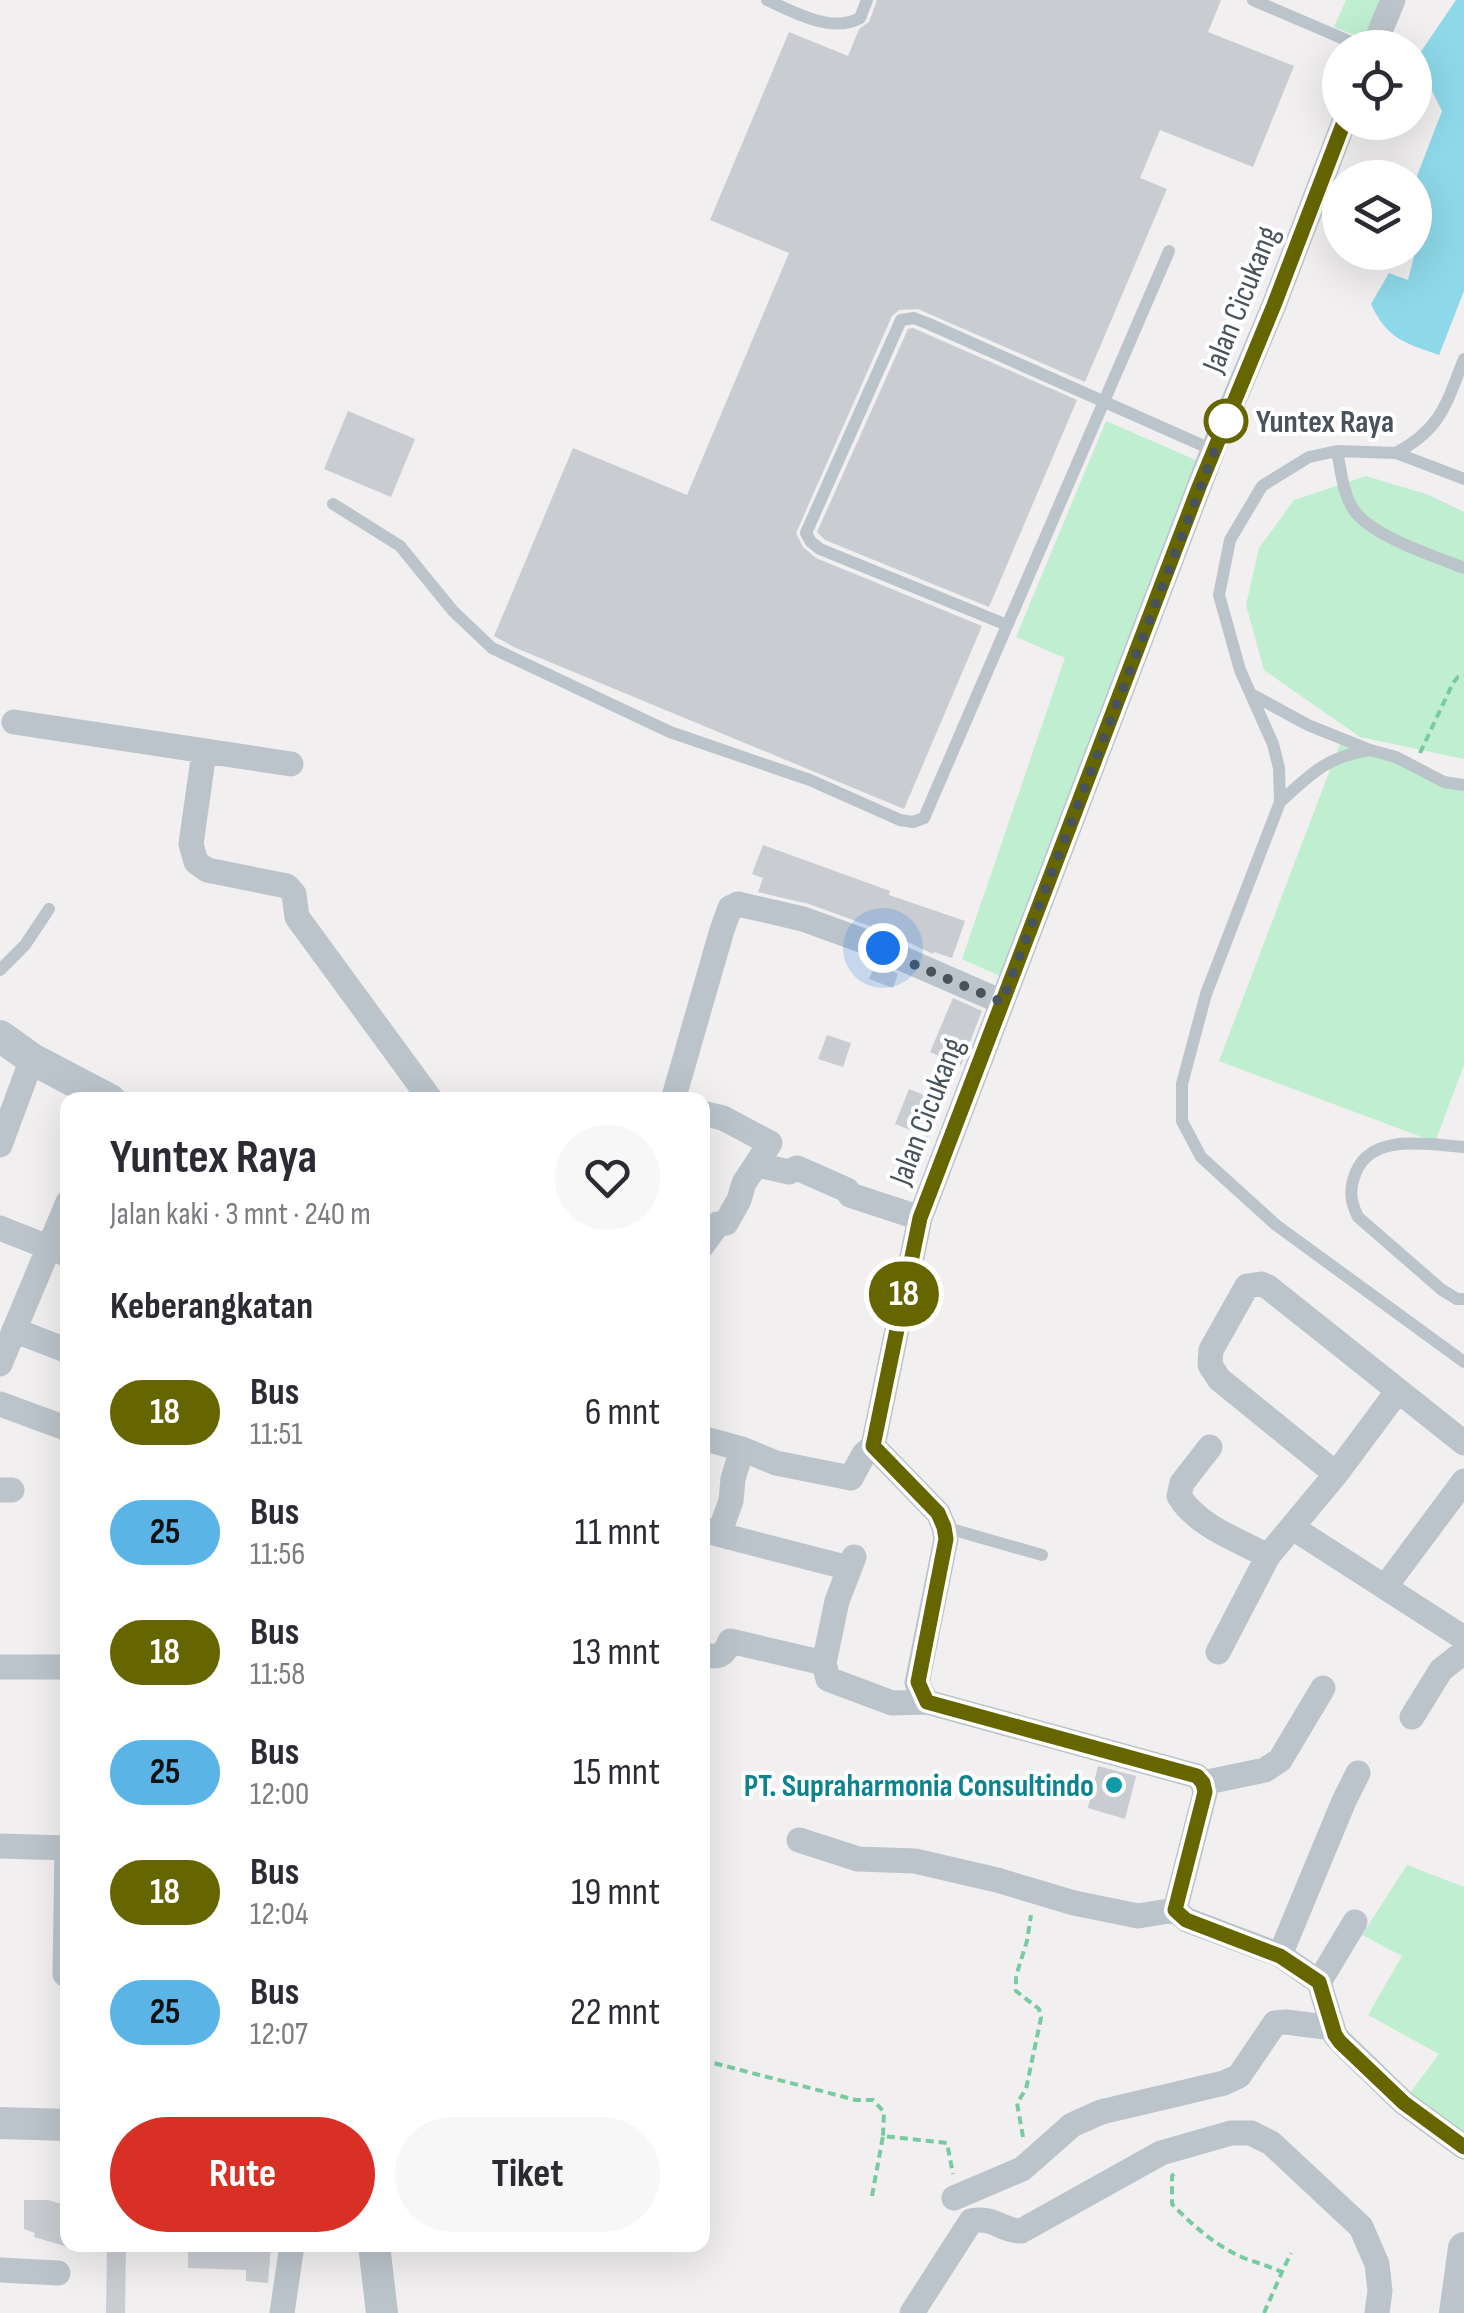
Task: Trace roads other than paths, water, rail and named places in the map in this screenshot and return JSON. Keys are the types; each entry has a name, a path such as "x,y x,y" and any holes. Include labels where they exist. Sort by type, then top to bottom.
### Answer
{"street":[{"path":"1380,30 1393,0"},
{"name":"Jalan Cicukang","path":"873,1446 920,1218 1337,140"},
{"path":"14,722 291,764"},
{"path":"204,752 191,844 196,862 207,870 287,886 294,894 297,917 426,1092"},
{"path":"675,1092 722,930 734,905 803,919 883,948 1002,1002"},
{"path":"0,1036 32,1059 95,1092"},
{"path":"0,1145 32,1059"},
{"path":"710,1115 770,1143 744,1184 726,1223 718,1224 710,1235"},
{"path":"758,1165 789,1172 797,1168 847,1190 850,1195 920,1218"},
{"path":"0,1228 58,1251 14,1330 0,1364"},
{"path":"1336,1474 1219,1379 1210,1365 1211,1350 1247,1286 1268,1287 1464,1443"},
{"path":"14,1330 60,1348"},
{"path":"1218,1652 1268,1556 1397,1392"},
{"path":"0,1404 60,1426"},
{"path":"710,1440 776,1464 851,1478 873,1446 938,1513 946,1539 918,1682 927,1702"},
{"path":"1210,1447 1182,1483 1179,1496 1200,1520 1268,1556"},
{"path":"742,1449 731,1501 710,1531 852,1562 835,1609 824,1663 828,1679 892,1704 927,1702 1197,1776 1205,1792 1175,1910"},
{"path":"1385,1587 1464,1481"},
{"path":"1293,1528 1385,1587 1462,1654 1441,1670 1412,1716"},
{"path":"710,1656 721,1656 730,1641 824,1663"},
{"path":"0,1666 60,1668"},
{"path":"1203,1783 1265,1770 1280,1760 1323,1688"},
{"path":"1280,1956 1358,1773"},
{"path":"800,1840 858,1859 914,1861 1138,1916 1175,1910"},
{"path":"0,1846 60,1848"},
{"path":"1175,1910 1186,1920 1280,1956 1319,1982 1340,2042 1404,2103 1464,2146"},
{"path":"1319,1982 1355,1922"},
{"path":"954,2198 1022,2169 1072,2125 1101,2112 1224,2084 1239,2076 1275,2023 1332,2028"},
{"path":"0,2124 60,2125"},
{"path":"912,2313 972,2221 984,2218 1014,2232 1021,2231 1161,2154 1232,2133 1251,2133 1271,2143 1361,2227 1377,2264 1377,2313"},
{"path":"1454,2313 1464,2248"},
{"path":"282,2313 291,2252"},
{"path":"375,2252 382,2313"},
{"path":"0,2270 58,2272"}],"lane":[{"path":"767,0 797,13 844,24 860,18 867,0"},
{"path":"1254,0 1323,30"},
{"path":"334,504 400,546 452,611 492,648 670,732 810,780 900,820 913,822 924,818 1169,251"},
{"path":"1007,624 820,548 806,532 901,320 914,318 1214,450"},
{"path":"1396,453 1431,429 1446,404 1464,358"},
{"path":"1337,451 1347,496 1356,512 1374,528 1464,568"},
{"path":"1464,479 1396,453 1337,451 1309,457 1262,486 1230,540 1219,595 1240,670 1273,744 1279,768 1280,802 1206,994 1182,1084 1182,1121 1201,1156 1276,1226 1464,1362"},
{"path":"1250,694 1308,725 1396,757 1464,795"},
{"path":"1280,802 1328,761 1370,750"},
{"path":"1444,782 1464,785"},
{"path":"0,970 26,946 49,910"},
{"path":"1464,1147 1406,1144 1368,1154 1351,1184 1350,1202 1358,1217 1442,1290 1456,1299 1464,1299"},
{"path":"944,1527 1042,1555"}],"water":[{"path":"1456,0 1464,0 1464,291 1439,355 1398,338 1371,304 1389,273 1408,280 1411,270 1432,270 1432,160 1423,160 1442,111 1432,91 1432,35"}],"place":[{"name":"Yuntex Raya","path":"1226,421"},
{"name":"PT. Supraharmonia Consultindo","path":"1114,1785"}]}
